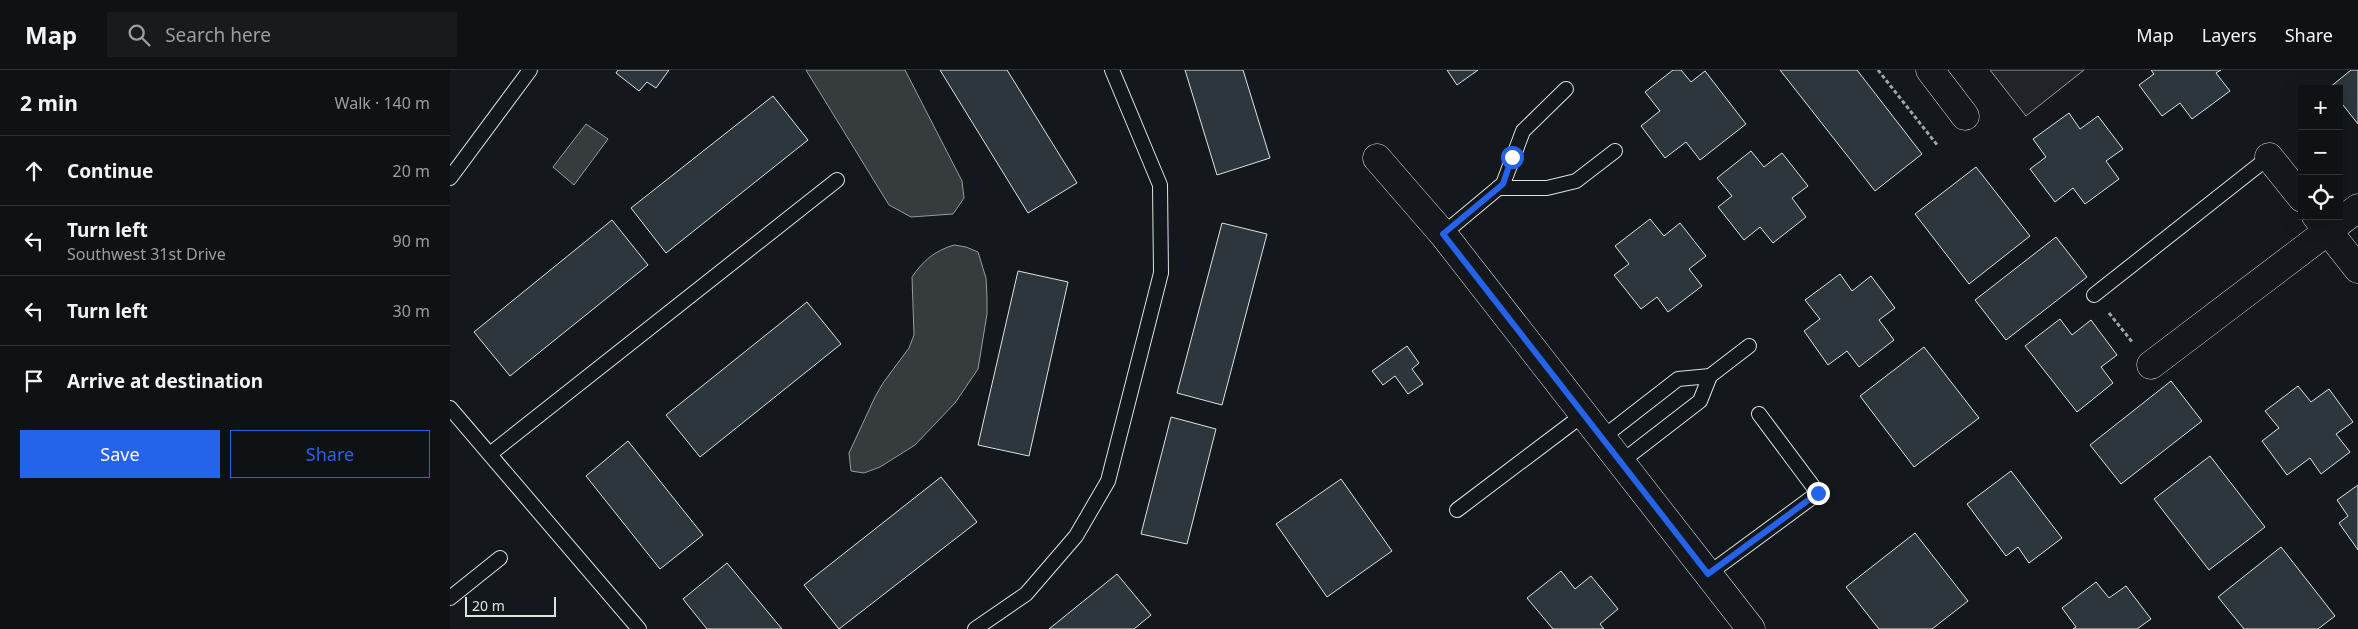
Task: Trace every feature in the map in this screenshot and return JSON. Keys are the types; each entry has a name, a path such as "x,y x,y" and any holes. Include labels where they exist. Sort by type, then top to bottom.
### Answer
{"street":[{"path":"1930,70 1966,116"},
{"path":"2269,157 2298,193"},
{"path":"1377,158 1443,234 1751,629"},
{"path":"2150,365 2323,224 2358,208"},
{"path":"2323,224 2358,270"}],"lane":[{"path":"450,178 530,70"},
{"path":"975,629 1026,594 1076,536 1108,481 1161,273 1160,185 1112,70"},
{"path":"1443,234 1503,184 1523,131 1566,88"},
{"path":"1498,188 1547,188 1576,181 1615,151"},
{"path":"2094,294 2269,157"},
{"path":"490,454 837,180"},
{"path":"1621,462 1700,401 1710,376 1749,346"},
{"path":"1602,438 1678,379 1710,376"},
{"path":"450,408 639,629"},
{"path":"1457,510 1584,414"},
{"path":"1708,574 1818,493 1758,414"},
{"path":"450,598 500,558"}],"path":[{"path":"1878,70 1938,146"},
{"path":"2094,294 2150,365"}],"shaded area":[{"path":"806,70 905,70 962,181 964,198 953,214 911,217 889,205"},
{"path":"1990,70 2084,70 2026,116"},
{"path":"586,124 608,139 574,185 553,167"},
{"path":"954,245 978,252 986,278 987,314 978,369 955,403 915,445 880,467 864,473 851,471 849,453 875,397 909,348 914,335 912,277 930,257"}],"building":[{"path":"618,70 669,70 656,88 647,82 639,91 616,73"},
{"path":"940,70 1007,70 1077,183 1028,213"},
{"path":"1185,70 1243,70 1270,158 1217,175"},
{"path":"1447,70 1478,70 1457,85"},
{"path":"1673,70 1681,70 1691,82 1705,71 1746,124 1700,160 1686,142 1665,158 1641,126 1660,111 1645,92"},
{"path":"1780,70 1857,70 1922,154 1875,191"},
{"path":"2151,70 2221,70 2216,73 2230,91 2192,119 2180,103 2162,116 2139,85 2154,74"},
{"path":"2351,70 2358,70 2358,124 2343,105 2343,85 2333,85"},
{"path":"773,96 808,140 666,253 631,208"},
{"path":"2069,113 2080,129 2098,116 2123,149 2106,161 2119,179 2085,204 2073,188 2055,202 2030,169 2046,157 2033,139"},
{"path":"1751,151 1764,167 1782,153 1808,186 1792,198 1806,217 1773,243 1760,227 1744,240 1718,207 1732,196 1717,178"},
{"path":"1976,167 2030,236 1969,284 1915,214"},
{"path":"1650,219 1664,236 1680,223 1706,256 1689,269 1702,286 1668,312 1657,297 1641,309 1614,275 1629,264 1615,246"},
{"path":"612,220 648,265 510,376 474,332"},
{"path":"1222,223 1267,234 1222,405 1177,393"},
{"path":"2056,237 2087,277 2006,340 1975,300"},
{"path":"1018,271 1068,282 1029,456 978,445"},
{"path":"1840,274 1852,291 1871,276 1895,308 1879,320 1894,340 1859,367 1847,351 1828,365 1804,331 1820,319 1805,300"},
{"path":"807,302 841,344 700,457 666,415"},
{"path":"2060,319 2072,335 2091,320 2117,355 2101,367 2113,383 2077,412 2025,346"},
{"path":"1407,346 1419,363 1412,369 1423,384 1408,394 1395,376 1383,385 1372,371"},
{"path":"1924,347 1979,418 1914,467 1860,396"},
{"path":"2171,381 2202,421 2121,484 2090,445"},
{"path":"2298,386 2311,402 2329,389 2353,422 2336,434 2350,452 2321,474 2310,458 2287,475 2262,441 2279,428 2265,411"},
{"path":"1171,417 1216,429 1187,544 1141,534"},
{"path":"628,441 703,535 660,569 586,476"},
{"path":"2210,456 2265,527 2209,570 2154,499"},
{"path":"2011,471 2062,538 2029,563 2018,547 2006,556 1967,504"},
{"path":"941,477 977,522 839,629 804,585"},
{"path":"1341,479 1392,551 1327,597 1276,524"},
{"path":"2358,485 2358,550 2339,523 2348,516 2337,500"},
{"path":"1915,533 1968,601 1932,629 1879,629 1846,587"},
{"path":"2281,547 2335,616 2318,629 2244,629 2218,597"},
{"path":"727,563 782,629 707,629 683,599"},
{"path":"1561,571 1575,589 1591,576 1618,609 1600,624 1604,629 1553,629 1527,598"},
{"path":"1117,574 1151,615 1134,629 1049,629"},
{"path":"2096,582 2109,598 2126,586 2151,619 2137,629 2073,629 2076,627 2062,608"}],"route":[{"path":"1512,157 1503,184 1443,234 1708,574 1818,493"}]}
